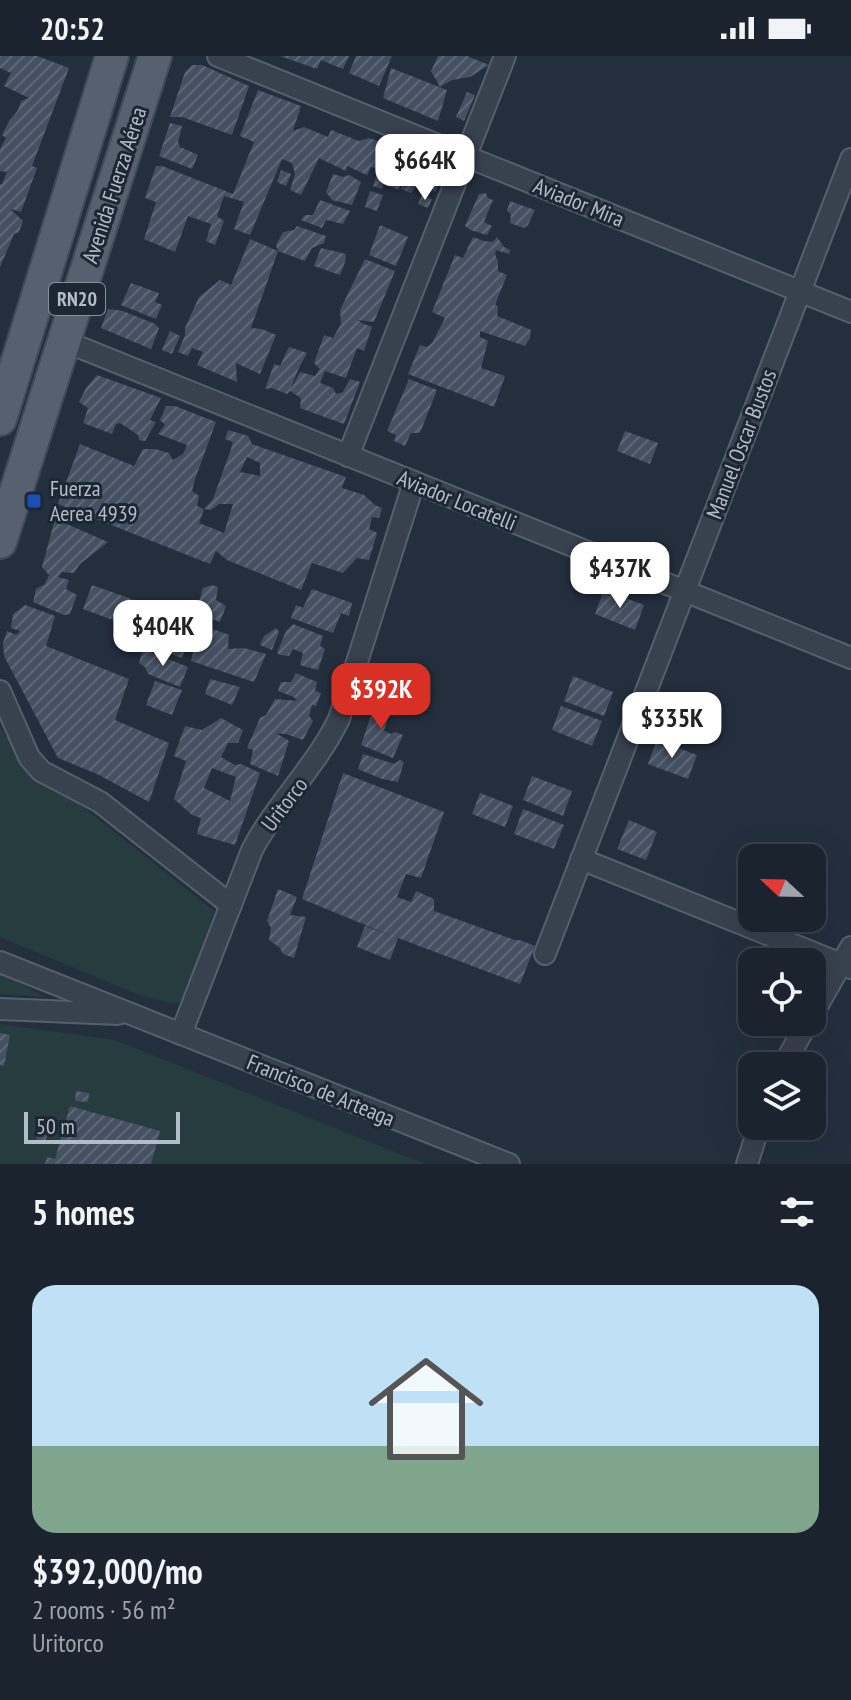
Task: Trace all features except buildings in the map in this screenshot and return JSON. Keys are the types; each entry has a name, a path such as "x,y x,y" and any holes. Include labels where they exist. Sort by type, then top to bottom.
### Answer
{"main road":[{"name":"Avenida Fuerza Aérea","path":"0,542 155,56"},
{"name":"Avenida Fuerza Aérea","path":"2,405 104,58"}],"street":[{"name":"Aviador Mira","path":"218,56 851,312"},
{"path":"348,456 505,56"},
{"name":"Manuel Oscar Bustos","path":"545,954 851,159"},
{"name":"Aviador Locatelli","path":"64,341 851,658"},
{"name":"Uritorco","path":"181,1034 252,850 329,740 339,719 414,482"},
{"path":"0,691 29,757 41,771 100,802 231,905"},
{"path":"581,859 847,959 826,993"},
{"name":"Francisco de Arteaga","path":"0,962 509,1164"},
{"name":"Francisco de Arteaga","path":"0,1009 134,1015"},
{"path":"747,1164 755,1140"}],"green space":[{"path":"0,727 33,774 82,806 214,911 184,1002 172,1003 139,995 0,937"},
{"path":"0,972 45,997 0,994"},
{"path":"0,1024 115,1040 425,1164 0,1164"}],"place":[{"name":"Fuerza Aerea 4939","path":"34,501"}]}
